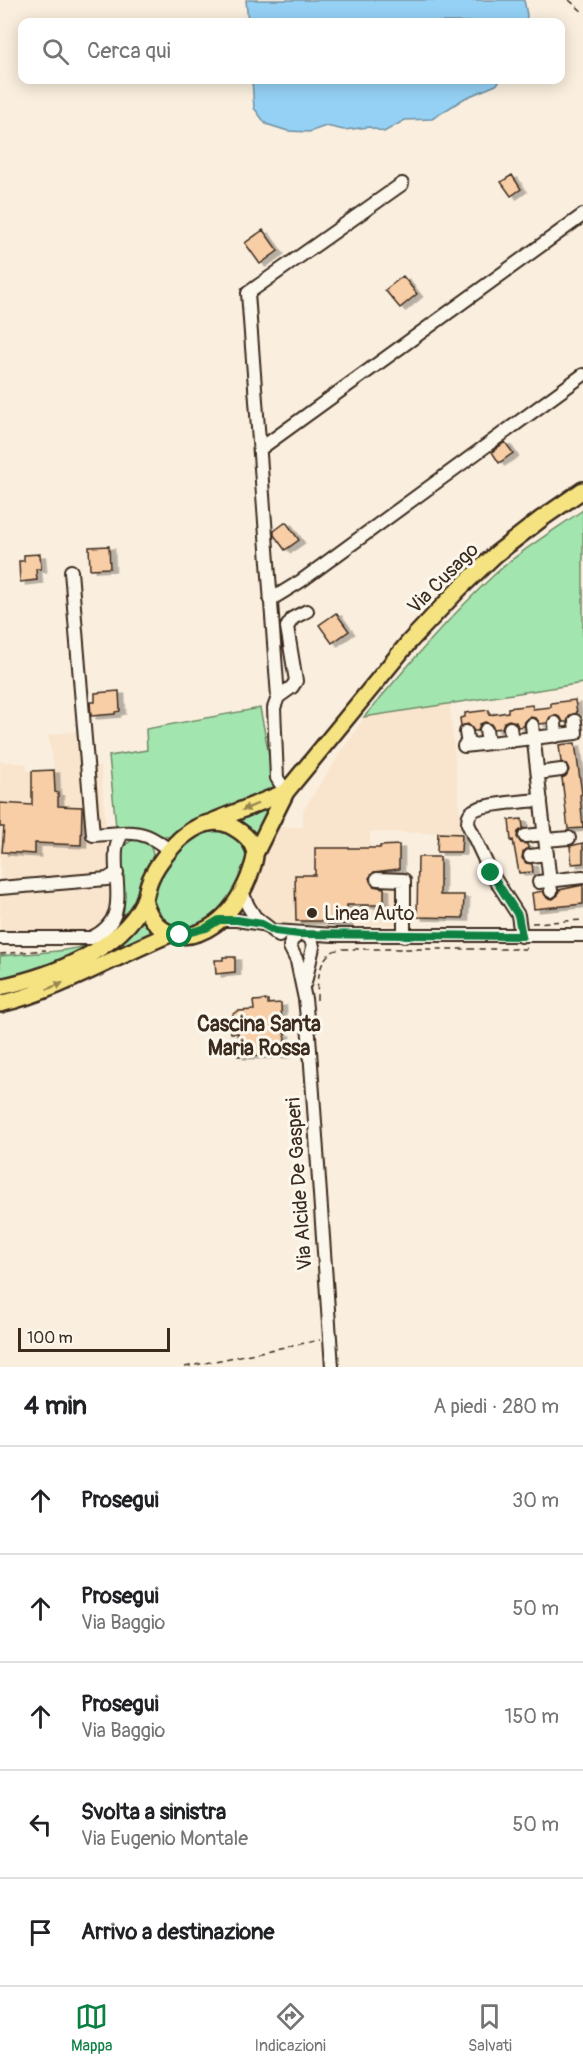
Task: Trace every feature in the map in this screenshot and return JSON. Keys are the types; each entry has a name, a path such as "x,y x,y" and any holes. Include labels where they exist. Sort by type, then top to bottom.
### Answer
{"main road":[{"name":"Via Cusago","path":"255,854 286,792 409,642 496,554 583,490"},
{"path":"0,987 29,981 99,951 126,926 144,900 153,874 169,850 188,833 204,824 286,792"},
{"path":"144,900 154,924 170,934 193,933 219,920 242,892 253,867 255,854 252,845 242,833 214,821"},
{"path":"0,1004 23,999 170,934"}],"street":[{"path":"286,792 277,778 274,708 278,697 248,293 402,184"},
{"path":"260,449 583,215"},
{"path":"270,600 301,581 583,375"},
{"path":"71,571 93,835 134,832 153,837 169,850"},
{"path":"278,697 292,687 296,681 287,627 293,618 308,611"},
{"path":"466,732 466,746 488,743 511,734 555,729 576,733 575,721"},
{"path":"486,730 488,743"},
{"path":"533,732 547,854 545,885 580,880"},
{"path":"538,773 561,770"},
{"path":"526,936 518,915 491,873 468,824 471,812 475,808 541,800"},
{"path":"0,938 91,938 98,935 110,922 118,906 116,849 122,833"},
{"path":"525,836 569,838"},
{"path":"530,856 547,854"},
{"path":"0,888 107,879 117,873"},
{"path":"377,879 404,880 404,936"},
{"path":"242,892 248,906 262,924"},
{"path":"219,920 262,924 275,931 296,955 301,957 333,935"},
{"path":"275,931 301,934 404,936 583,935"},
{"path":"291,949 291,940 301,934"},
{"path":"301,934 312,940 312,949"},
{"name":"Via Alcide De Gasperi","path":"291,949 311,999"},
{"name":"Via Alcide De Gasperi","path":"312,949 307,969 311,999 332,1367"}],"path":[{"path":"569,0 583,12"},
{"path":"311,999 317,989 325,959 332,952 342,950 525,949 530,941 526,936 530,923 583,920"},
{"path":"185,1367 330,1339"}],"shaded area":[{"path":"450,704 462,834 370,832 371,883 398,884 398,925 297,924 297,929 281,925 261,915 252,905 250,891 275,827 303,827 303,810 364,717"},
{"path":"92,729 94,767 101,765 109,868 106,874 107,883 112,889 112,903 96,930 96,941 0,946 0,761 27,764 27,771 54,770 48,735"}],"green space":[{"path":"583,510 583,683 364,717 443,626 494,575 526,549"},
{"path":"260,708 275,786 262,795 169,837 116,827 109,756 147,750 146,729"},
{"path":"275,800 255,837 244,825 235,820"},
{"path":"214,828 235,837 245,849 248,855 241,879 227,902 208,920 184,928 166,925 158,918 151,900 159,877 182,847"},
{"path":"133,840 140,840 149,845 153,857 132,909 118,930 100,944 73,958 0,981 0,956 54,952 82,947 105,938 114,931 124,912 121,854 125,845"},
{"path":"141,914 156,933 125,944 98,961 57,979 47,982 93,962 107,953 126,938"},
{"path":"30,988 0,997 0,995"}],"water":[{"path":"246,0 524,0 527,15 527,18 248,18"},
{"path":"252,84 497,84 465,98 432,119 405,120 384,132 369,127 344,130 326,126 309,132 288,131 266,124 254,108"}],"building":[{"path":"512,175 521,189 511,196 501,182"},
{"path":"263,230 278,251 260,264 245,243"},
{"path":"403,276 417,294 400,308 385,290"},
{"path":"505,442 513,453 499,463 492,452"},
{"path":"286,522 299,540 285,550 274,535 274,531"},
{"path":"109,546 110,568 90,569 89,547"},
{"path":"40,554 41,569 36,569 37,580 20,582 19,561 24,561 24,555"},
{"path":"336,613 349,631 332,643 319,625"},
{"path":"119,691 120,711 115,714 91,716 90,702 95,702 95,693"},
{"path":"575,700 577,713 570,715 567,722 563,722 555,715 550,717 547,723 540,724 536,718 530,717 525,721 524,726 518,727 516,722 509,720 504,722 502,728 494,729 492,724 485,722 480,724 478,731 474,731 468,724 461,726 460,718 465,717 465,713 489,710 489,715 508,712 508,708 532,705 533,709 551,707 551,703"},
{"path":"575,743 582,794 580,795 583,828 568,829 562,778 569,770 567,765 561,762 559,745"},
{"path":"54,770 58,806 82,807 81,845 35,843 35,854 2,852 4,827 0,827 0,803 32,805 32,771"},
{"path":"522,819 523,828 518,832 517,837 521,843 527,844 528,848 523,852 522,858 526,863 532,864 533,872 519,873 513,840 511,841 509,820"},
{"path":"438,833 462,834 461,852 437,852"},
{"path":"583,843 583,863 572,864 570,846"},
{"path":"399,845 399,869 374,872 369,878 373,886 384,888 384,905 347,905 347,924 328,924 328,921 296,921 295,875 315,875 315,848 380,848 380,846"},
{"path":"418,857 440,857 440,895 464,895 463,918 417,917"},
{"path":"583,885 583,904 534,909 532,893 543,891 547,898 553,899 558,895 559,890"},
{"path":"223,957 235,957 235,972 216,974 215,960 223,960"},
{"path":"268,1000 268,1004 281,1003 282,1033 285,1033 284,1055 238,1056 238,1033 231,1033 230,1024 233,1024 233,1014 237,1011 254,1010 253,1001"}],"place":[{"name":"Linea Auto","path":"312,913"}],"district":[{"name":"Cascina Santa Maria Rossa","path":"259,1036"}],"route":[{"path":"180,935 193,933 219,920 237,920 262,924 275,931 299,934 522,936 518,915 491,873"}]}
